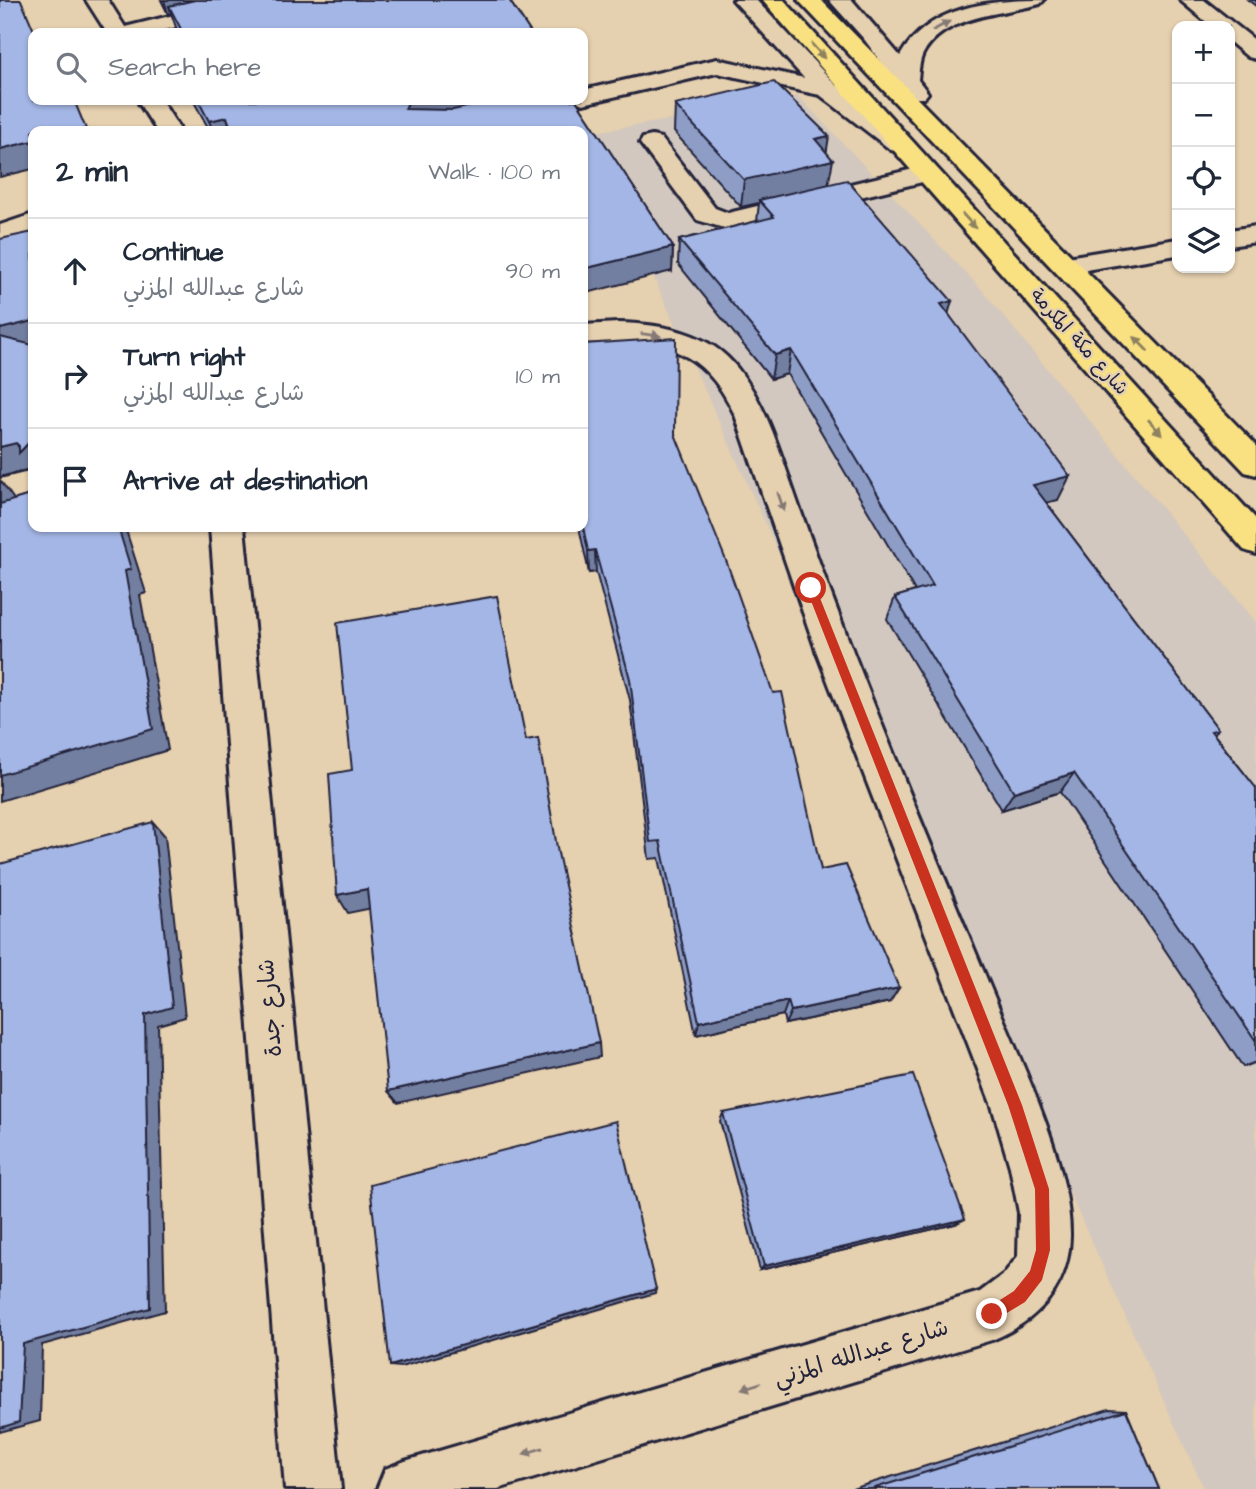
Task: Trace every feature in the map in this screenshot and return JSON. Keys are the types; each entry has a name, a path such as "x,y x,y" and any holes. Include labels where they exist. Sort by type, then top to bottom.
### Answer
{"main road":[{"name":"شارع مكة المكرمة","path":"809,0 1256,464"},
{"name":"شارع مكة المكرمة","path":"751,21 900,145 1256,541"}],"street":[{"path":"97,0 115,28"},
{"path":"147,28 261,0"},
{"name":"شارع مكة المكرمة","path":"840,0 873,34 907,80 919,98 932,130"},
{"path":"907,80 911,55 922,38 938,27 975,13 1033,0"},
{"path":"1191,0 1218,21"},
{"path":"717,66 751,21"},
{"name":"شارع مكة المكرمة","path":"751,21 828,89 900,145"},
{"path":"1235,35 1256,52"},
{"path":"588,96 717,66 828,89"},
{"path":"652,143 706,214 727,221 926,174"},
{"path":"0,235 28,224"},
{"path":"0,235 28,231"},
{"path":"1235,237 1256,234"},
{"path":"1067,265 1172,248"},
{"name":"شارع عبدالله المزني","path":"405,1489 992,1314 1020,1296 1037,1275 1043,1250 1042,1189 1015,1105 811,588 752,417 733,382 716,362 694,346 672,338 643,333 588,334"},
{"path":"0,491 28,483"},
{"name":"شارع جدة","path":"227,532 313,1489"}],"shaded area":[{"path":"798,96 981,289 1256,622 1256,1489 1204,1489 653,276 624,196 588,142 588,133 754,106"}],"building":[{"path":"0,0 21,0 33,28 28,28 28,105 76,105 85,126 28,126 28,142 0,149"},
{"path":"195,0 509,0 528,28 180,28 169,6"},
{"path":"774,82 829,136 815,139 833,160 744,180 675,105"},
{"path":"201,105 407,105 405,109 453,110 476,105 579,105 673,247 588,268 588,126 230,126 227,117 209,121"},
{"path":"847,180 952,301 941,304 1070,476 1033,485 1218,729 1211,731 1256,788 1256,1041 1074,773 1014,792 895,597 933,586 791,350 775,355 679,240 774,217 759,200"},
{"path":"28,233 28,322 0,329 0,239"},
{"path":"0,337 28,344 28,443 19,453 16,443 0,447"},
{"path":"676,338 675,434 727,563 773,693 782,692 821,870 846,865 899,988 791,1011 788,1001 699,1022 660,841 650,842 630,679 595,550 588,551 584,532 588,532 588,344"},
{"path":"28,496 28,532 120,532 131,569 125,571 153,729 0,775 0,504"},
{"path":"497,596 526,740 538,738 558,853 599,1043 388,1091 367,889 337,895 329,774 352,770 337,623"},
{"path":"153,822 172,1007 145,1015 150,1308 23,1344 19,1422 0,1428 0,864"},
{"path":"913,1075 965,1219 764,1266 723,1113"},
{"path":"616,1121 656,1289 390,1366 370,1185"},
{"path":"1126,1410 1159,1489 872,1489"}],"route":[{"path":"811,588 1015,1105 1042,1189 1043,1250 1037,1275 1020,1296 992,1314"}]}
